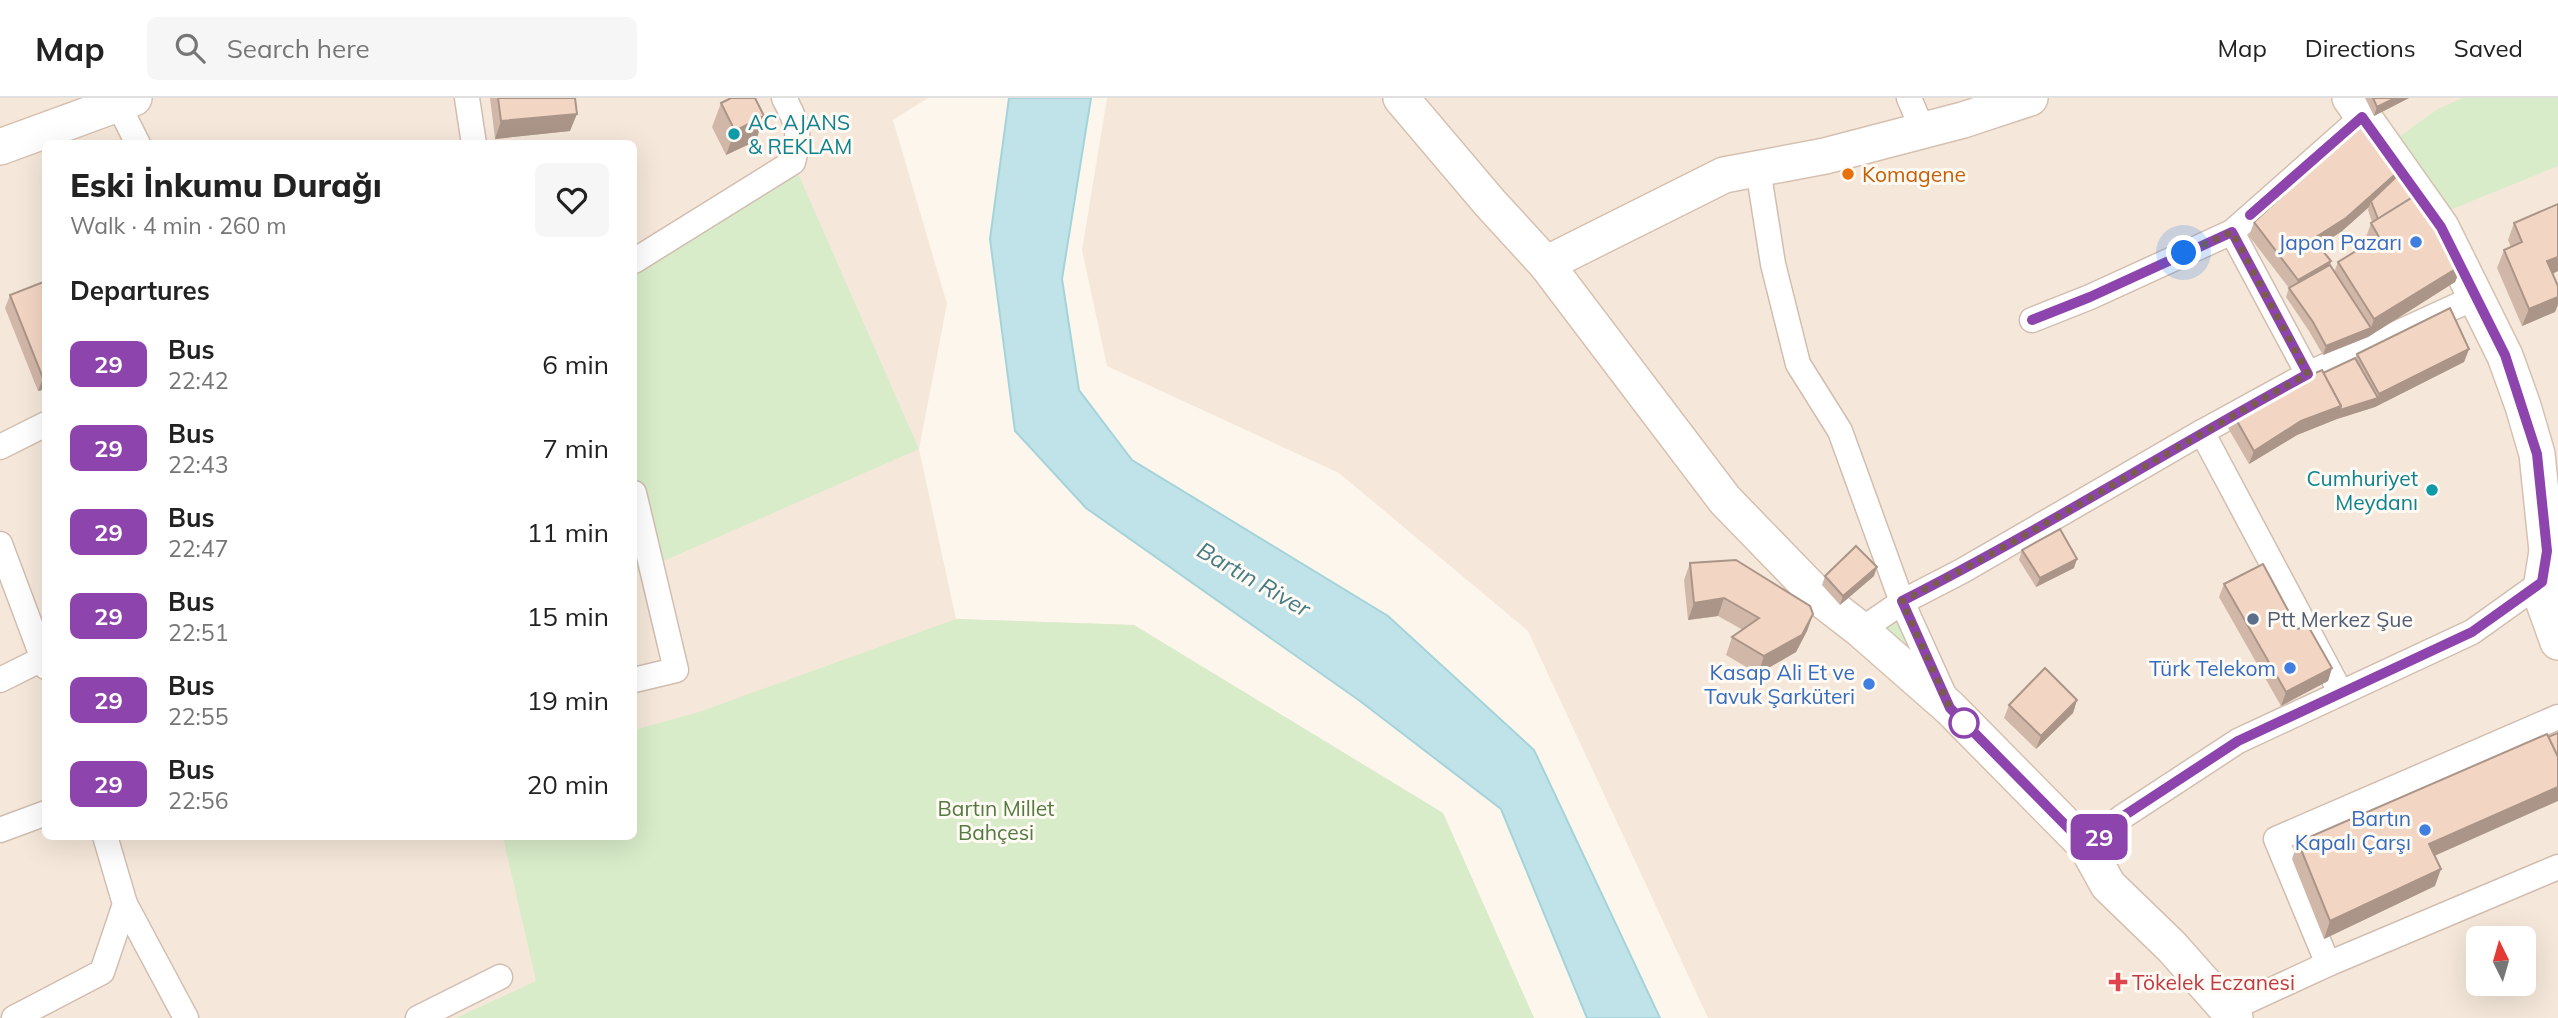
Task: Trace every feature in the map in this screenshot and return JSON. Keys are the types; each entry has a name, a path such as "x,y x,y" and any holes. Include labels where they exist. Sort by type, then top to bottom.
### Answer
{"street":[{"path":"467,98 473,140"},
{"path":"637,259 793,162 798,143 797,123 784,98"},
{"path":"1401,98 1546,264 1725,500 1821,599 1861,629 1950,708 2087,847 2108,885 2172,947 2231,1014 2328,964 2558,867"},
{"path":"1909,98 1923,131"},
{"path":"1546,264 1724,175 1825,156 1923,131 2030,98"},
{"path":"0,147 122,100 137,140"},
{"path":"2032,320 2090,297 2232,232 2356,107 2441,227 2505,355 2537,454 2547,551 2542,582 2544,603 2558,642"},
{"path":"1758,169 1773,264 1798,364 1840,431 1902,601 1950,708"},
{"path":"2232,232 2308,374"},
{"path":"1861,629 1902,601 1962,571 2308,374 2476,297"},
{"path":"0,447 42,426"},
{"path":"2202,432 2341,692"},
{"path":"637,506 676,670 637,679"},
{"path":"0,544 42,658"},
{"path":"2087,847 2122,817 2238,741 2472,632 2542,582"},
{"path":"0,680 42,664"},
{"path":"2328,964 2276,839 2558,717"},
{"path":"0,830 42,814"},
{"path":"106,840 125,904 186,1018"},
{"path":"14,1018 102,972 125,904"},
{"path":"418,1018 500,977"}],"shaded area":[{"path":"0,98 928,98 893,120 947,304 919,449 956,619 1134,625 1443,813 1534,1018 0,1018"},
{"path":"1107,98 2558,98 2558,1018 1708,1018 1528,631 1339,473 1107,366 1082,250"}],"green space":[{"path":"2463,98 2558,98 2558,166 2450,210 2400,136 2438,109"},
{"path":"793,162 919,449 637,573 637,259"},
{"path":"1900,611 1932,682 1872,631"},
{"name":"Bartın Millet Bahçesi","path":"956,619 1134,625 1443,813 1534,1018 456,1018 536,981 504,840 637,840 637,729 699,712"}],"water":[{"name":"Bartın River","path":"1009,98 1091,98 1062,279 1079,390 1132,460 1388,616 1534,750 1660,1018 1587,1018 1501,809 1360,701 1086,508 1015,431 990,239"}],"building":[{"path":"498,98 575,98 577,114 501,121"},
{"path":"731,98 755,98 764,116 735,131 721,103"},
{"path":"2373,98 2395,98 2377,107"},
{"path":"2362,122 2400,170 2346,218 2313,239 2331,261 2298,280 2254,222"},
{"path":"2399,174 2415,196 2378,219 2371,201"},
{"path":"2421,192 2462,265 2374,319 2338,262 2379,237 2371,223"},
{"path":"2558,204 2558,257 2547,261 2558,286 2558,297 2529,309 2504,250 2522,242 2514,223"},
{"path":"2330,265 2371,328 2326,346 2289,288"},
{"path":"42,283 42,375 10,295"},
{"path":"2450,308 2469,349 2379,394 2357,354"},
{"path":"2355,358 2378,398 2340,410 2341,406 2323,373"},
{"path":"2322,370 2341,406 2301,421 2254,451 2233,414 2268,394"},
{"path":"2060,529 2077,559 2040,578 2022,550"},
{"path":"1856,546 1877,567 1843,596 1825,576"},
{"path":"1736,560 1810,606 1813,614 1802,635 1764,656 1732,637 1759,618 1724,598 1694,603 1690,563"},
{"path":"2263,564 2298,629 2307,624 2332,668 2286,692 2224,584"},
{"path":"2045,668 2077,700 2041,736 2009,705"},
{"path":"2558,733 2558,757 2548,737"},
{"name":"Bartın Kapalı Çarşı","path":"2547,734 2558,757 2558,787 2429,844 2441,869 2330,921 2298,842"}],"bus line":[{"name":"29","path":"2032,320 2090,297 2232,232 2308,374 1962,571 1902,601 1950,708 2087,847 2122,817 2238,741 2472,632 2542,582 2547,551 2537,454 2505,355 2441,227 2362,117 2250,215"}],"place":[{"name":"AC AJANS & REKLAM","path":"734,134"},
{"name":"Komagene","path":"1848,174"},
{"name":"Japon Pazarı","path":"2416,242"},
{"name":"Cumhuriyet Meydanı","path":"2432,490"},
{"name":"Ptt Merkez Şue","path":"2253,619"},
{"name":"Türk Telekom","path":"2290,668"},
{"name":"Kasap Ali Et ve Tavuk Şarküteri","path":"1869,684"},
{"name":"Bartın Kapalı Çarşı","path":"2425,830"},
{"name":"Tökelek Eczanesi","path":"2118,982"}],"route":[{"path":"1964,723 1950,708 1902,601 1962,571 2308,374 2232,232 2184,253"}]}
